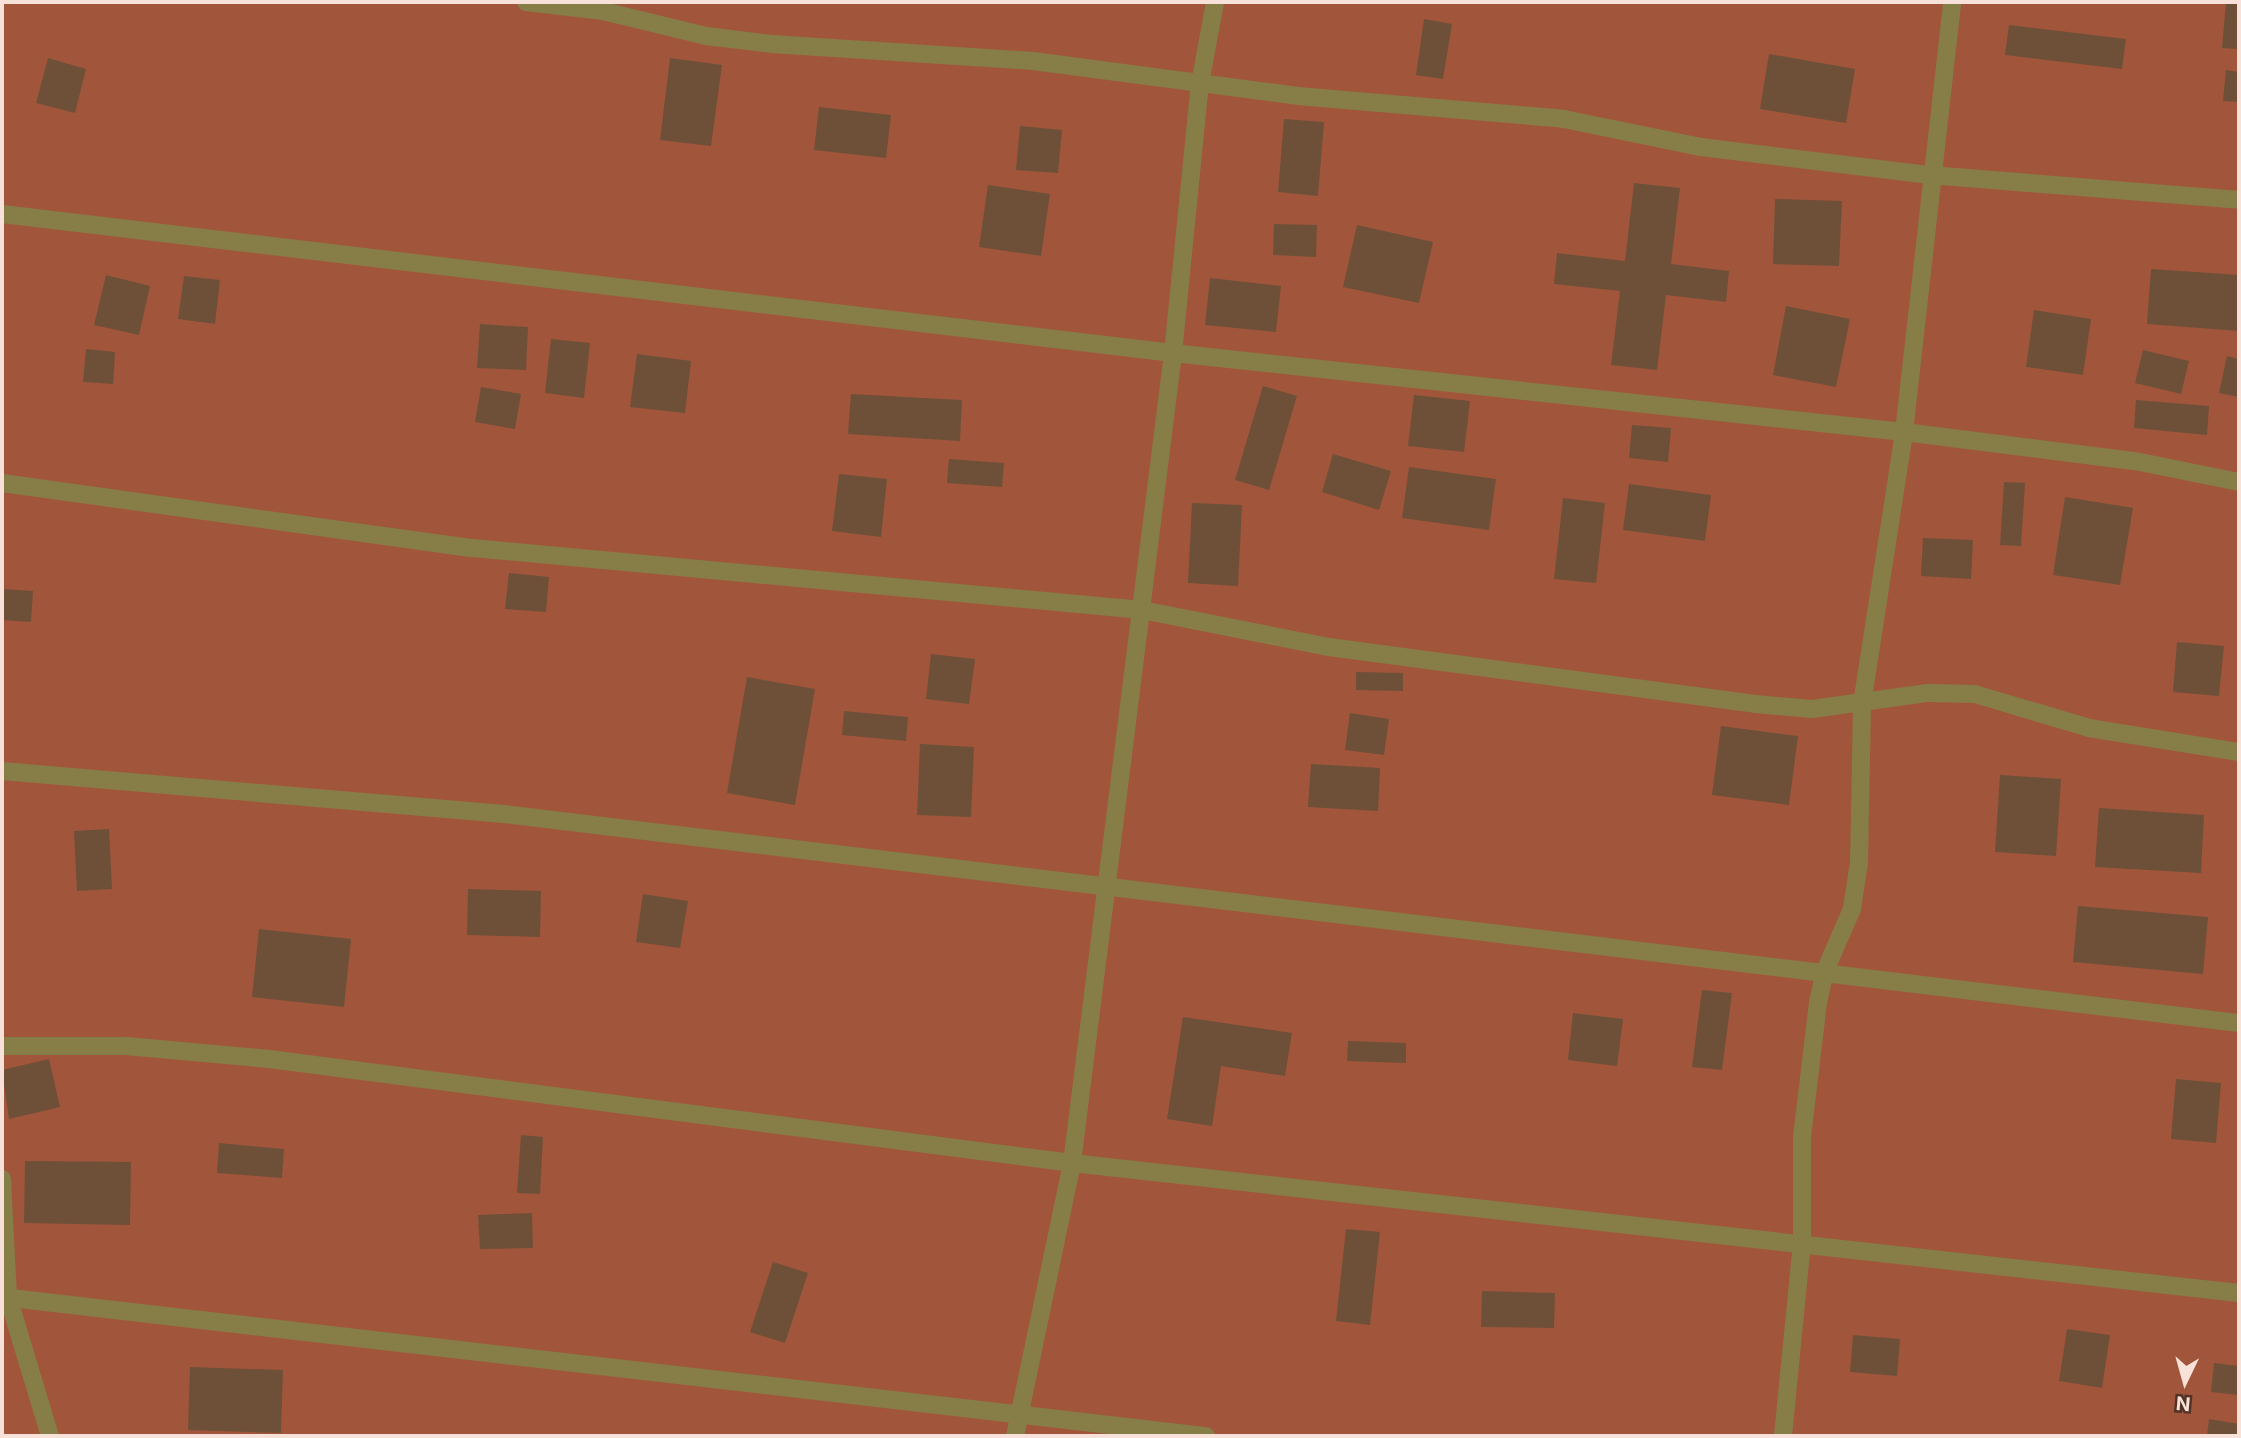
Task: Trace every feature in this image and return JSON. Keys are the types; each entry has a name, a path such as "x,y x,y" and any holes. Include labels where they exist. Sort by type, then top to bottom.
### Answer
{"street":[{"path":"526,2 603,11 706,36 772,44 1033,61 1200,84 1564,119 1701,147 1930,175 2239,200"},
{"path":"1014,1436 1072,1163 1173,353 1200,84 1215,2"},
{"path":"1783,1436 1802,1241 1801,1148 1825,971 1852,909 1862,809 1862,704 1904,432 1930,175 1952,2"},
{"path":"2,214 1173,353 1904,432 2148,463 2239,482"},
{"path":"2,483 472,548 1142,610 1329,647 1484,670 1766,705 1812,709 1928,693 1975,694 2145,740 2239,752"},
{"path":"2,771 504,814 1108,889 1825,971 2239,1023"},
{"path":"2,1046 126,1046 269,1059 1072,1163 1802,1241 2239,1293"},
{"path":"2,1179 5,1297 50,1436"},
{"path":"5,1297 1206,1436"}],"shaded area":[{"path":"2,2 2239,2 2239,1436 2,1436"}],"building":[{"path":"2226,2 2239,2 2239,49 2222,48"},
{"path":"1424,19 1452,24 1443,79 1416,75"},
{"path":"2009,25 2126,39 2122,69 2005,55"},
{"path":"1769,54 1855,69 1846,123 1760,109"},
{"path":"48,58 86,69 75,113 36,103"},
{"path":"670,58 722,65 711,146 660,140"},
{"path":"2226,70 2239,72 2239,102 2223,101"},
{"path":"819,107 891,115 886,158 814,150"},
{"path":"1284,119 1324,122 1318,196 1278,192"},
{"path":"1020,126 1062,130 1058,173 1016,170"},
{"path":"1634,183 1680,188 1671,264 1729,271 1726,302 1666,295 1657,370 1611,365 1620,291 1554,284 1557,253 1625,261"},
{"path":"988,185 1050,194 1041,256 979,247"},
{"path":"1775,199 1842,201 1839,266 1773,264"},
{"path":"1274,224 1317,225 1316,257 1273,255"},
{"path":"1357,225 1433,242 1419,303 1343,287"},
{"path":"2151,269 2239,275 2239,331 2147,324"},
{"path":"106,275 150,286 139,335 94,325"},
{"path":"184,276 220,280 215,324 178,319"},
{"path":"1210,278 1281,286 1276,332 1205,325"},
{"path":"1786,306 1850,319 1836,387 1773,375"},
{"path":"2034,310 2091,319 2083,375 2026,367"},
{"path":"480,324 528,327 526,370 477,368"},
{"path":"551,339 590,343 584,398 545,393"},
{"path":"86,349 115,352 113,384 83,382"},
{"path":"2143,350 2189,361 2181,394 2135,383"},
{"path":"637,354 691,361 685,413 630,407"},
{"path":"2227,356 2239,359 2239,397 2219,393"},
{"path":"1263,386 1297,396 1269,490 1235,480"},
{"path":"481,387 521,394 515,429 475,422"},
{"path":"851,394 962,400 960,441 848,434"},
{"path":"1414,395 1470,401 1464,452 1408,446"},
{"path":"2136,400 2209,406 2207,435 2134,428"},
{"path":"1632,425 1671,428 1668,462 1629,458"},
{"path":"1333,454 1391,471 1379,510 1322,492"},
{"path":"949,459 1004,463 1002,487 947,483"},
{"path":"1409,467 1496,479 1489,530 1402,518"},
{"path":"839,474 887,479 881,537 832,531"},
{"path":"2004,482 2025,483 2021,546 2000,545"},
{"path":"1629,484 1711,495 1705,541 1623,530"},
{"path":"2065,497 2133,508 2120,585 2053,575"},
{"path":"1563,498 1605,503 1596,583 1554,579"},
{"path":"1192,503 1242,505 1238,586 1188,583"},
{"path":"1923,538 1973,540 1971,579 1921,576"},
{"path":"509,573 549,577 546,612 505,609"},
{"path":"2,589 33,591 31,622 2,620"},
{"path":"2177,642 2224,646 2219,696 2173,692"},
{"path":"931,654 975,659 969,704 926,699"},
{"path":"1356,672 1403,673 1403,691 1356,690"},
{"path":"747,677 815,689 795,805 727,793"},
{"path":"844,711 908,717 906,741 842,735"},
{"path":"1350,713 1389,719 1384,755 1345,750"},
{"path":"1721,726 1798,736 1789,805 1712,795"},
{"path":"920,744 974,747 971,817 917,815"},
{"path":"1311,764 1380,768 1378,811 1308,807"},
{"path":"2000,775 2061,779 2056,856 1995,852"},
{"path":"2099,808 2204,815 2201,873 2095,867"},
{"path":"109,829 112,889 77,891 74,831"},
{"path":"468,889 541,891 540,937 467,935"},
{"path":"643,894 688,901 680,948 636,942"},
{"path":"2078,906 2208,917 2203,974 2073,962"},
{"path":"259,929 351,939 344,1007 252,997"},
{"path":"1702,990 1732,993 1722,1070 1692,1067"},
{"path":"1573,1013 1623,1019 1617,1066 1568,1060"},
{"path":"1183,1017 1292,1033 1285,1076 1221,1066 1212,1126 1167,1119"},
{"path":"1348,1041 1406,1043 1406,1063 1347,1061"},
{"path":"49,1059 60,1107 9,1119 2,1070"},
{"path":"2176,1079 2221,1083 2216,1143 2171,1139"},
{"path":"521,1135 543,1137 540,1194 517,1193"},
{"path":"219,1143 284,1149 282,1178 217,1173"},
{"path":"25,1161 131,1162 130,1225 24,1223"},
{"path":"532,1213 533,1248 480,1249 478,1215"},
{"path":"1346,1229 1380,1232 1370,1325 1336,1321"},
{"path":"773,1262 808,1273 785,1343 750,1332"},
{"path":"1482,1291 1555,1293 1554,1328 1481,1327"},
{"path":"2067,1329 2110,1335 2102,1388 2059,1381"},
{"path":"1853,1335 1900,1339 1897,1376 1850,1372"},
{"path":"2214,1363 2239,1366 2239,1395 2211,1392"},
{"path":"190,1367 283,1370 281,1433 188,1430"},
{"path":"2209,1419 2239,1424 2239,1436 2207,1436"}]}
